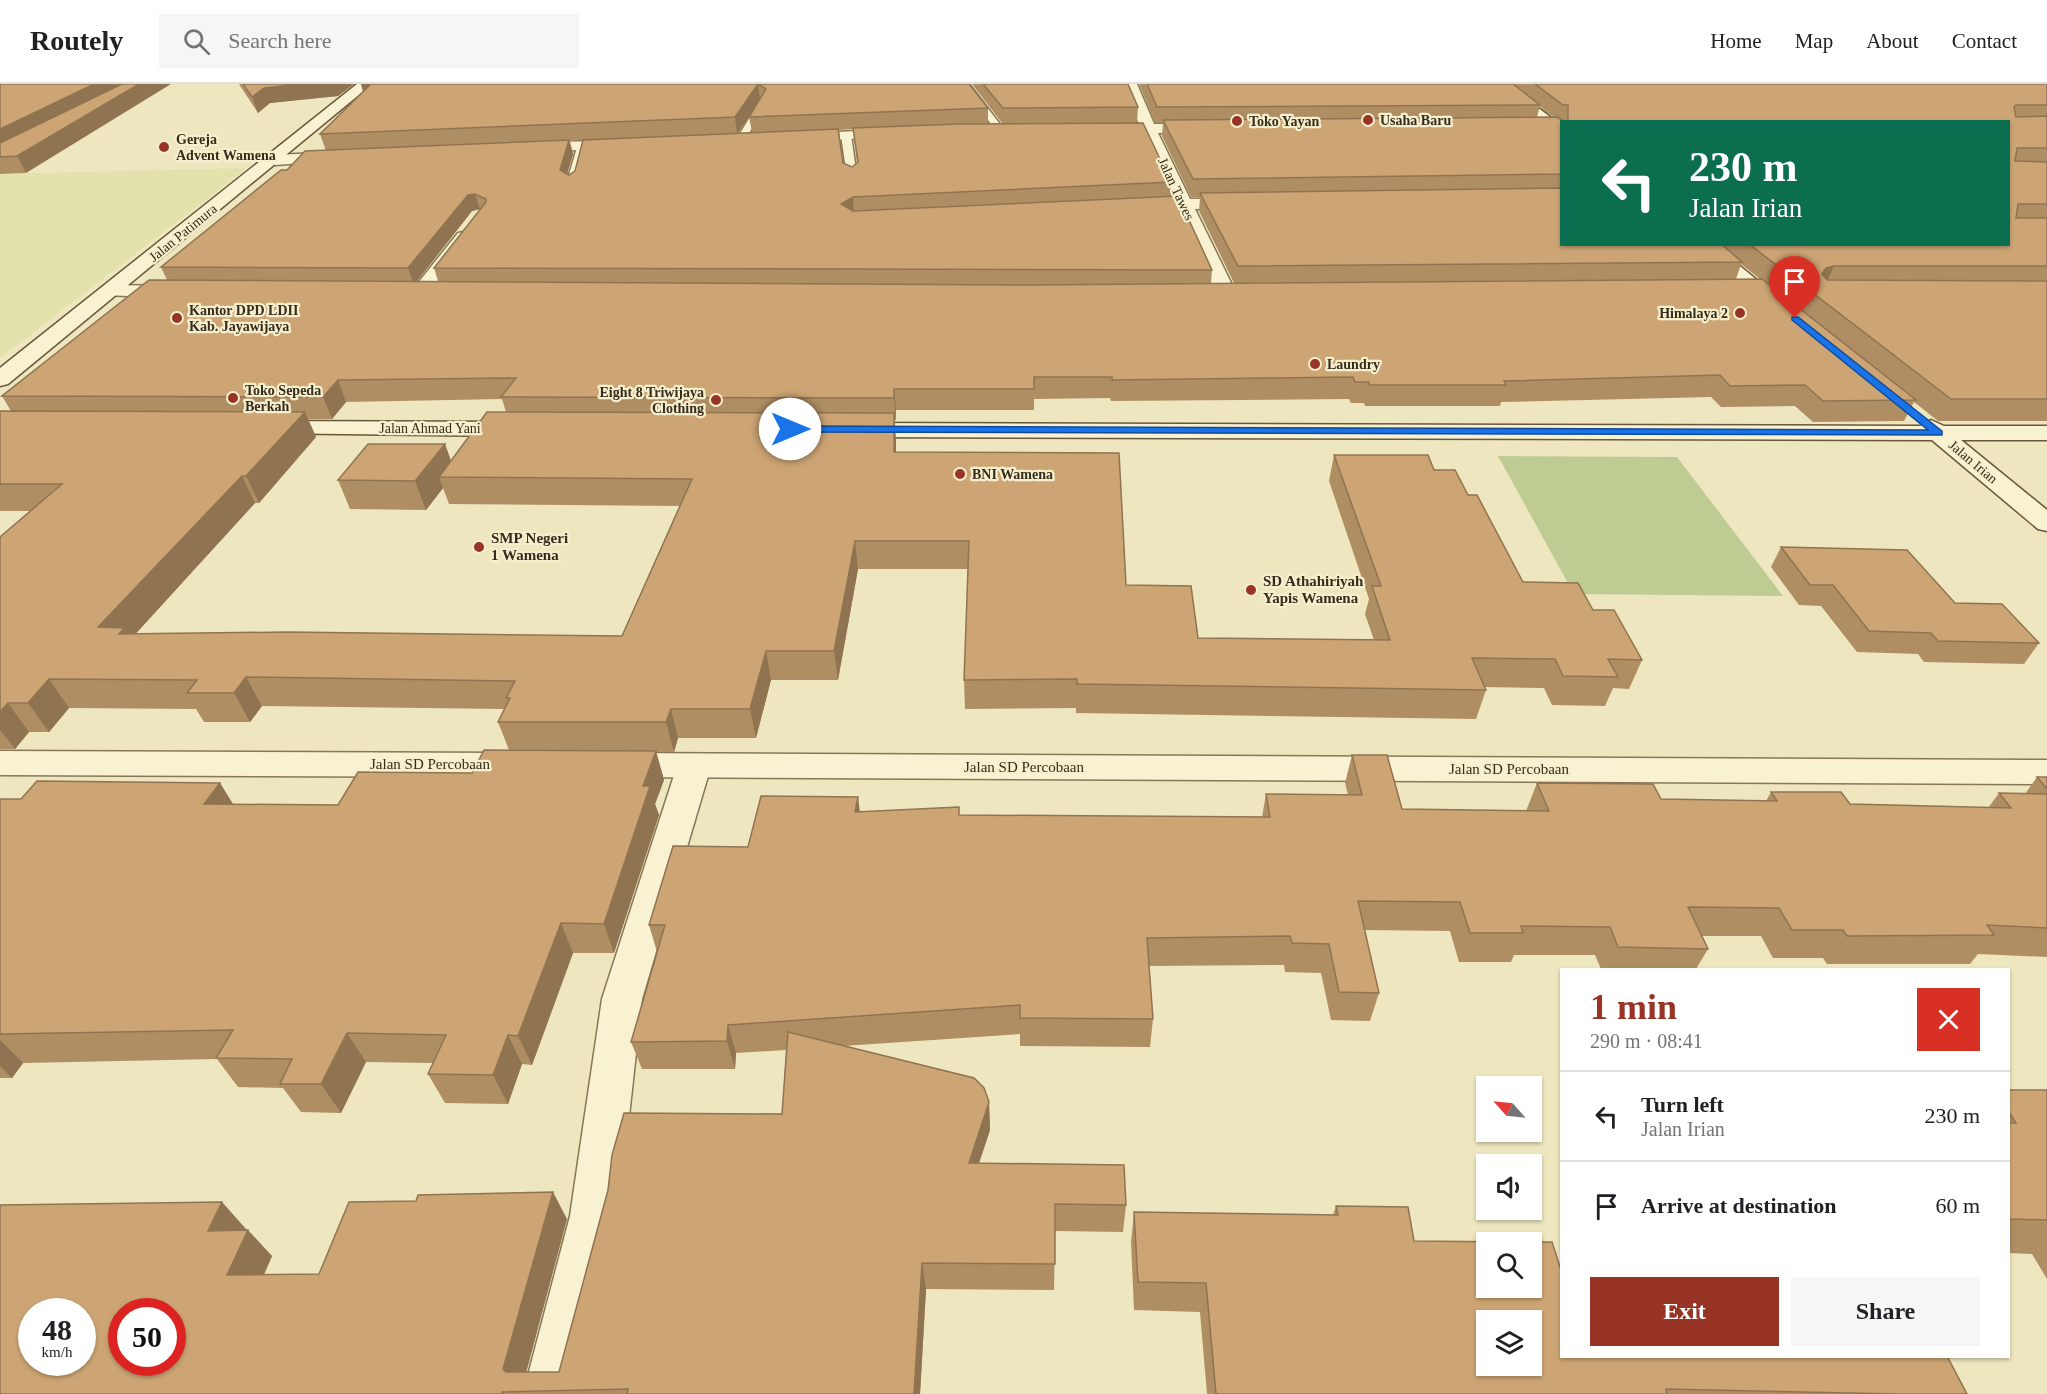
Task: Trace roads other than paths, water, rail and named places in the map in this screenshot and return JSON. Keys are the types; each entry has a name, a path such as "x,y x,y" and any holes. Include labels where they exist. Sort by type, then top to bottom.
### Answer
{"street":[{"name":"Jalan Patimura","path":"0,379 274,160 365,84"},
{"name":"Jalan Tawes","path":"1130,84 1148,128 1226,293"},
{"path":"1498,84 1559,129"},
{"path":"1529,127 1559,129"},
{"path":"1091,129 1219,128"},
{"path":"979,130 1005,130"},
{"path":"735,140 913,133"},
{"path":"510,149 638,144"},
{"path":"274,160 357,156"},
{"path":"1124,205 1266,203"},
{"path":"421,292 474,224"},
{"path":"1704,246 1795,318"},
{"path":"1724,290 1759,290"},
{"path":"110,291 193,292"},
{"path":"397,292 444,293"},
{"path":"1203,294 1250,293"},
{"name":"Jalan Irian","path":"1911,411 2047,523"},
{"name":"Jalan Ahmad Yani","path":"239,428 538,429"},
{"path":"825,429 2047,433"},
{"name":"Jalan SD Percobaan","path":"0,763 550,765"},
{"name":"Jalan SD Percobaan","path":"586,765 2047,772"},
{"path":"549,1394 594,1216 622,999 694,766"}],"lane":[{"path":"965,84 1005,130"},
{"path":"735,140 762,104"},
{"path":"846,135 852,177"},
{"path":"571,185 581,146"}],"place":[{"name":"Usaha Baru","path":"1368,120"},
{"name":"Toko Yayan","path":"1237,121"},
{"name":"Gereja Advent Wamena","path":"164,147"},
{"name":"Himalaya 2","path":"1740,313"},
{"name":"Kantor DPD LDII Kab. Jayawijaya","path":"177,318"},
{"name":"Laundry","path":"1315,364"},
{"name":"Toko Sepeda Berkah","path":"233,398"},
{"name":"Eight 8 Triwijaya Clothing","path":"716,400"},
{"name":"BNI Wamena","path":"960,474"},
{"name":"SMP Negeri 1 Wamena","path":"479,547"},
{"name":"SD Athahiriyah Yapis Wamena","path":"1251,590"}]}
